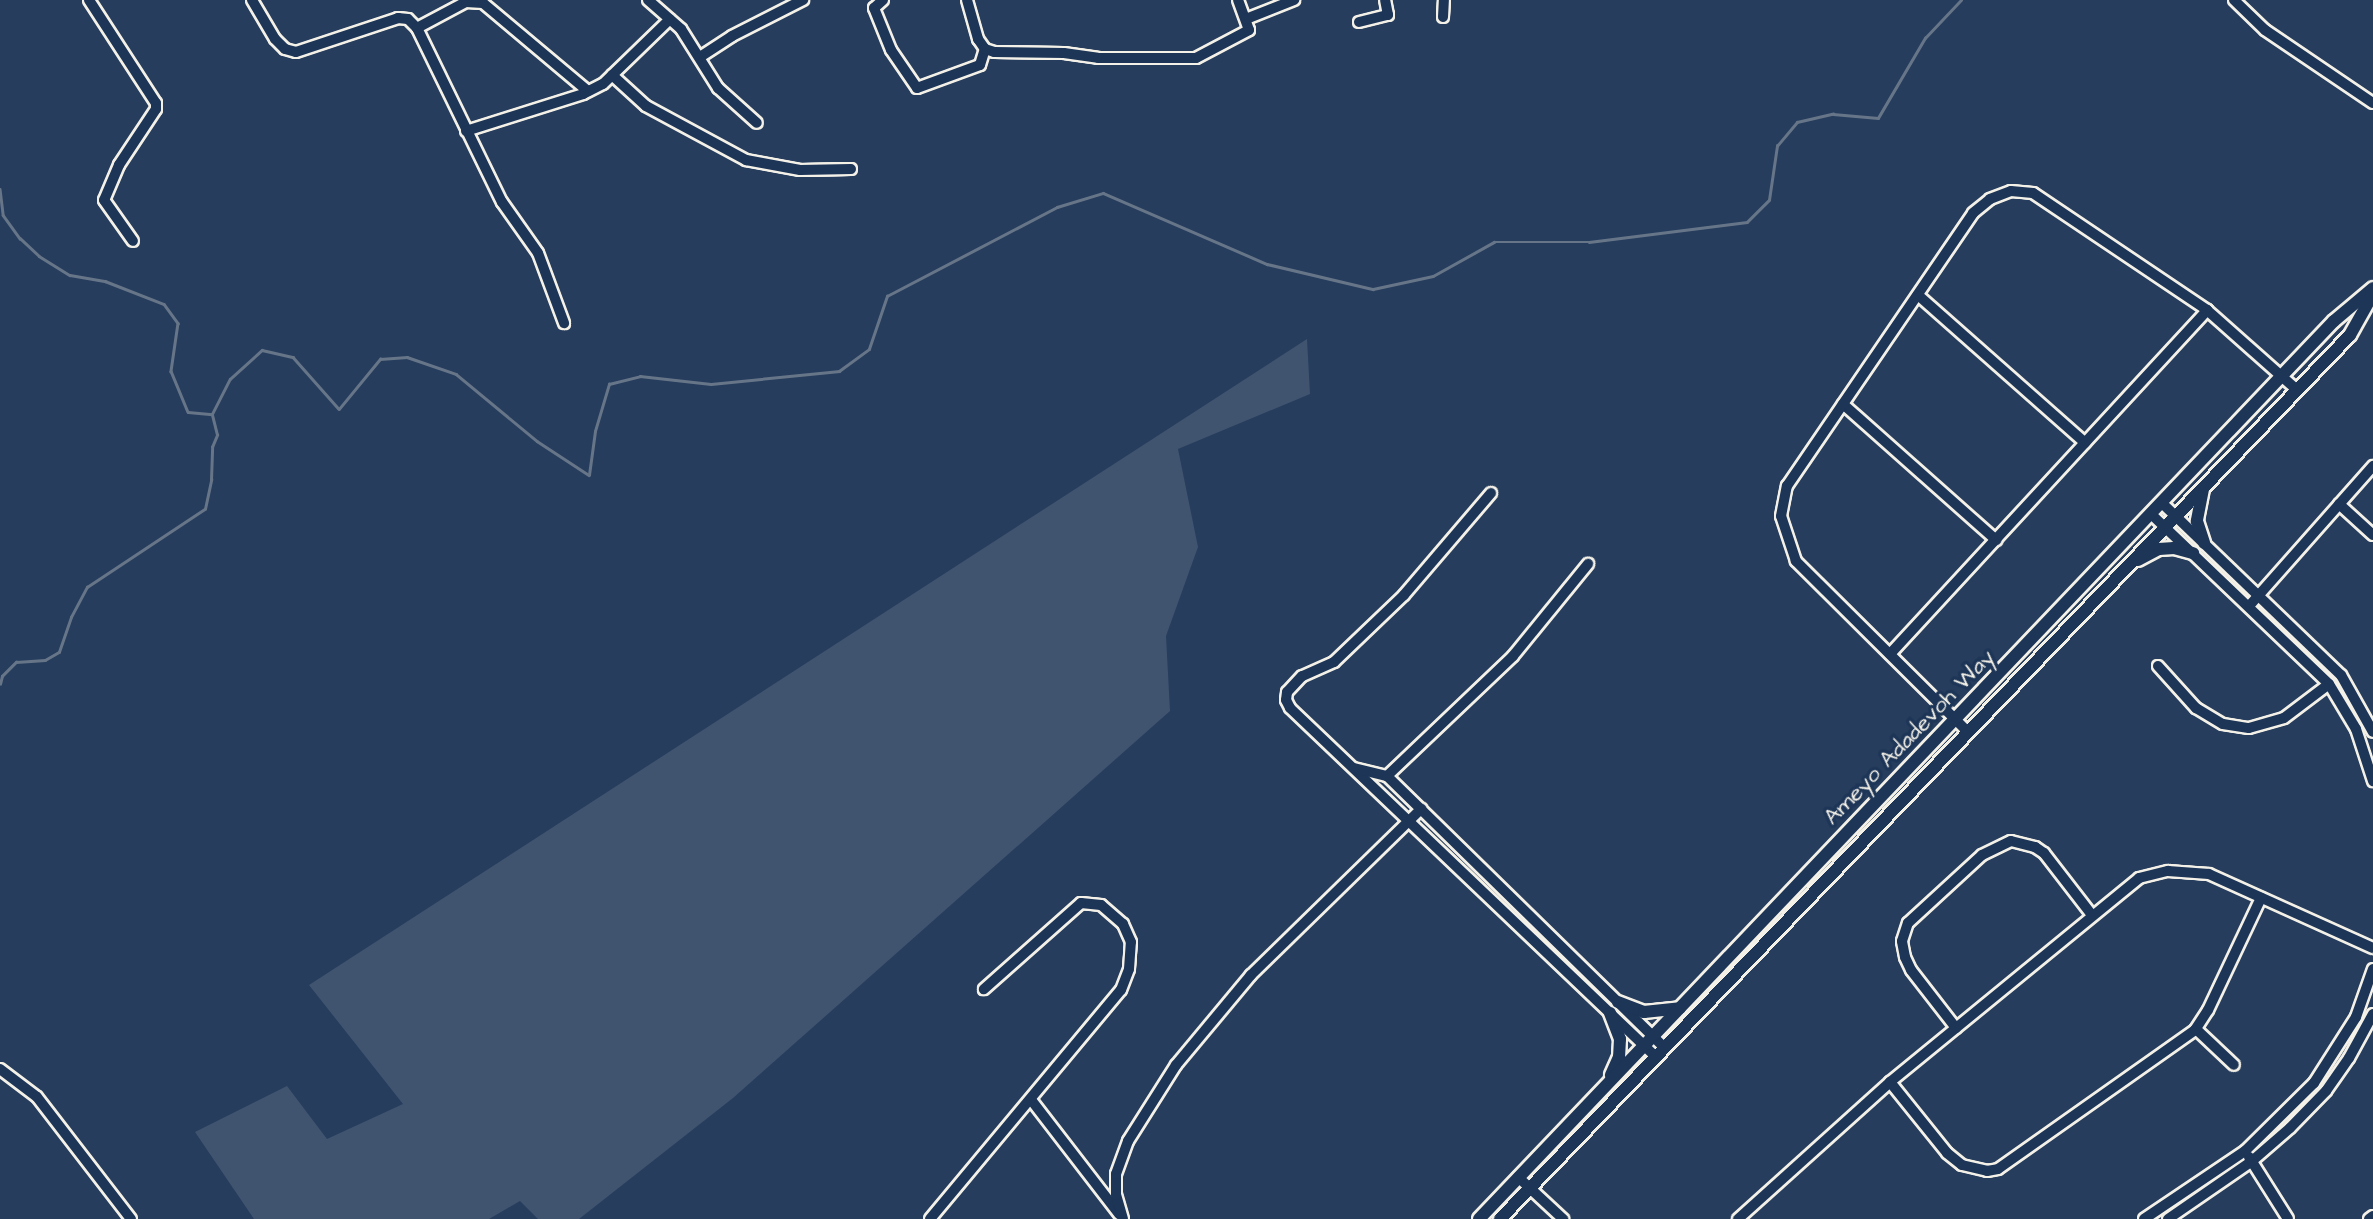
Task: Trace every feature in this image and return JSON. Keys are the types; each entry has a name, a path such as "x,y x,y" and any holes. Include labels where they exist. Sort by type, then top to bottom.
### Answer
{"street":[{"path":"89,0 156,103 156,109 119,165 104,200 133,241"},
{"path":"252,0 275,39 285,49 296,52 398,18 408,19 416,29 502,202 538,253 564,323"},
{"path":"648,0 670,19 700,57 718,88 757,123"},
{"path":"700,57 732,36 803,0"},
{"path":"883,0 874,8 891,50 917,88 980,65 985,49"},
{"path":"967,0 978,39 985,49 994,52 1064,53 1098,58 1196,58 1249,30 1238,0"},
{"path":"1246,19 1294,0"},
{"path":"1359,22 1388,15 1385,0"},
{"path":"1443,17 1444,0"},
{"path":"2234,0 2265,30 2373,103"},
{"path":"416,29 466,2 483,3 588,91"},
{"path":"466,131 588,91 612,75 670,19"},
{"path":"612,75 646,106 746,160 800,170 851,169"},
{"path":"1968,732 1796,561 1781,516 1787,486 1973,213 1990,198 2011,191 2033,192 2207,310 2297,390"},
{"name":"Ameyo Adadevoh Way","path":"1479,1219 2334,321 2373,288"},
{"name":"Ameyo Adadevoh Way","path":"1500,1219 2350,335 2373,294"},
{"path":"1917,295 2085,443"},
{"path":"1890,654 2207,310"},
{"path":"1843,404 1996,540"},
{"path":"2249,606 2373,466"},
{"path":"2204,487 2197,521 2204,542"},
{"path":"1491,493 1404,595 1334,662 1302,676 1287,692 1290,708 1609,1013 1648,1041"},
{"path":"2162,503 2260,594 2341,675 2373,732"},
{"path":"2339,504 2373,535"},
{"path":"2151,514 2329,684 2356,729 2373,781"},
{"path":"2129,565 2159,549 2174,548 2193,553"},
{"path":"1387,776 1513,656 1588,564"},
{"path":"2158,666 2196,708 2222,724 2249,728 2284,718 2329,684"},
{"path":"1351,768 1387,776 1618,1002 1660,1053"},
{"path":"1123,1219 1116,1195 1116,1174 1128,1141 1176,1065 1251,975 1421,809"},
{"path":"1956,1028 1911,970 1902,941 1908,923 1982,855 2011,841 2035,847 2044,853 2092,915"},
{"path":"1738,1219 1890,1082 2139,878 2168,871 2210,874 2373,948"},
{"path":"1890,1082 1947,1153 1962,1165 1987,1171 1998,1169 2196,1029 2208,1010 2261,898"},
{"path":"930,1219 1121,990 1129,969 1130,942 1123,924 1101,905 1080,903 984,989"},
{"path":"2144,1219 2245,1151 2314,1083 2337,1051 2356,1017 2373,969"},
{"path":"1618,1002 1644,1012 1680,1008"},
{"path":"1607,1084 1619,1057 1620,1040 1609,1013"},
{"path":"2168,1219 2252,1161 2326,1091 2349,1058 2373,1014"},
{"path":"2196,1029 2234,1065"},
{"path":"0,1069 37,1097 131,1219"},
{"path":"1031,1101 1096,1188 1123,1219"},
{"path":"2245,1151 2288,1219"},
{"path":"1518,1177 1563,1219"}],"shaded area":[{"path":"1307,339 1310,394 1178,449 1198,547 1166,636 1170,711 733,1098 579,1219 538,1219 520,1201 489,1219 254,1219 195,1132 287,1086 327,1139 403,1104 309,985"}],"waterway":[{"path":"0,189 3,215 20,238 39,256 70,275 105,281 164,304 178,323 171,371 188,412 212,414 230,379 262,350 293,357 339,409 380,359 407,357 456,374 537,441 589,475 595,431 609,384 640,376 711,384 839,371 869,349 887,296 1057,207 1103,193 1267,264 1373,289 1433,276 1494,242 1589,242 1747,222 1769,200 1777,146 1797,122 1833,114 1878,118 1925,38 1961,0"},
{"path":"0,684 2,676 16,662 45,660 59,652 71,617 87,587 205,509 211,480 212,447 217,435 212,415"}]}
